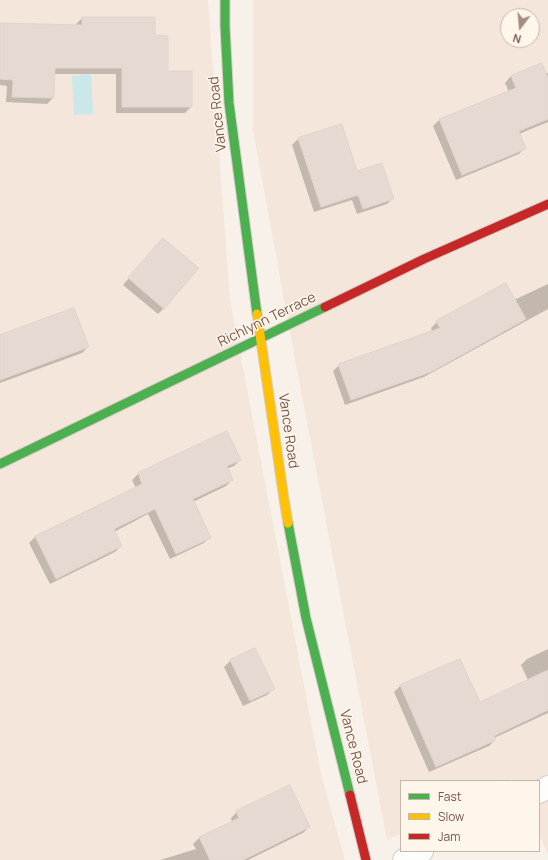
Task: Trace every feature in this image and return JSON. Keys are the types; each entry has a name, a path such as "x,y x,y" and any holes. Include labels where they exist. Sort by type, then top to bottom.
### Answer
{"street":[{"name":"Vance Road","path":"225,0 229,103 260,338 284,499 306,618 366,860"},
{"name":"Richlynn Terrace","path":"0,464 424,259 548,204"},
{"path":"404,860 420,852"}],"shaded area":[{"path":"0,0 208,0 230,300 321,774 345,860 0,860"},
{"path":"253,0 548,0 548,854 540,837 540,780 400,780 400,834 387,840 296,365 253,130"}],"water":[{"path":"91,74 93,114 74,115 72,76"}],"building":[{"path":"82,17 155,17 155,35 168,36 168,71 192,71 192,107 122,107 122,68 55,68 54,98 12,97 13,80 0,79 0,23 82,25"},
{"path":"542,63 548,78 548,119 519,131 526,149 462,175 439,119 516,88 511,76"},
{"path":"342,124 357,171 382,163 394,199 363,209 358,195 321,207 298,138"},
{"path":"163,238 199,268 164,309 128,278"},
{"path":"506,283 526,319 431,372 351,400 338,364 440,328 436,321"},
{"path":"74,308 89,347 0,380 0,335"},
{"path":"227,431 241,460 227,466 233,480 193,499 211,538 176,554 155,509 114,529 122,546 56,579 35,536 142,484 138,473"},
{"path":"255,648 275,689 250,701 230,660"},
{"path":"460,659 480,702 548,670 548,710 494,736 496,740 436,767 400,685"},
{"path":"290,785 310,827 243,860 210,860 199,837 239,818 236,811"}],"traffic: fast":[{"path":"225,0 229,103 257,314"},
{"path":"0,464 325,307"},
{"path":"288,523 306,618 350,795"}],"traffic: slow":[{"path":"257,314 288,523"}],"traffic: jam":[{"path":"325,307 424,259 548,204"},
{"path":"350,795 366,860"}]}
